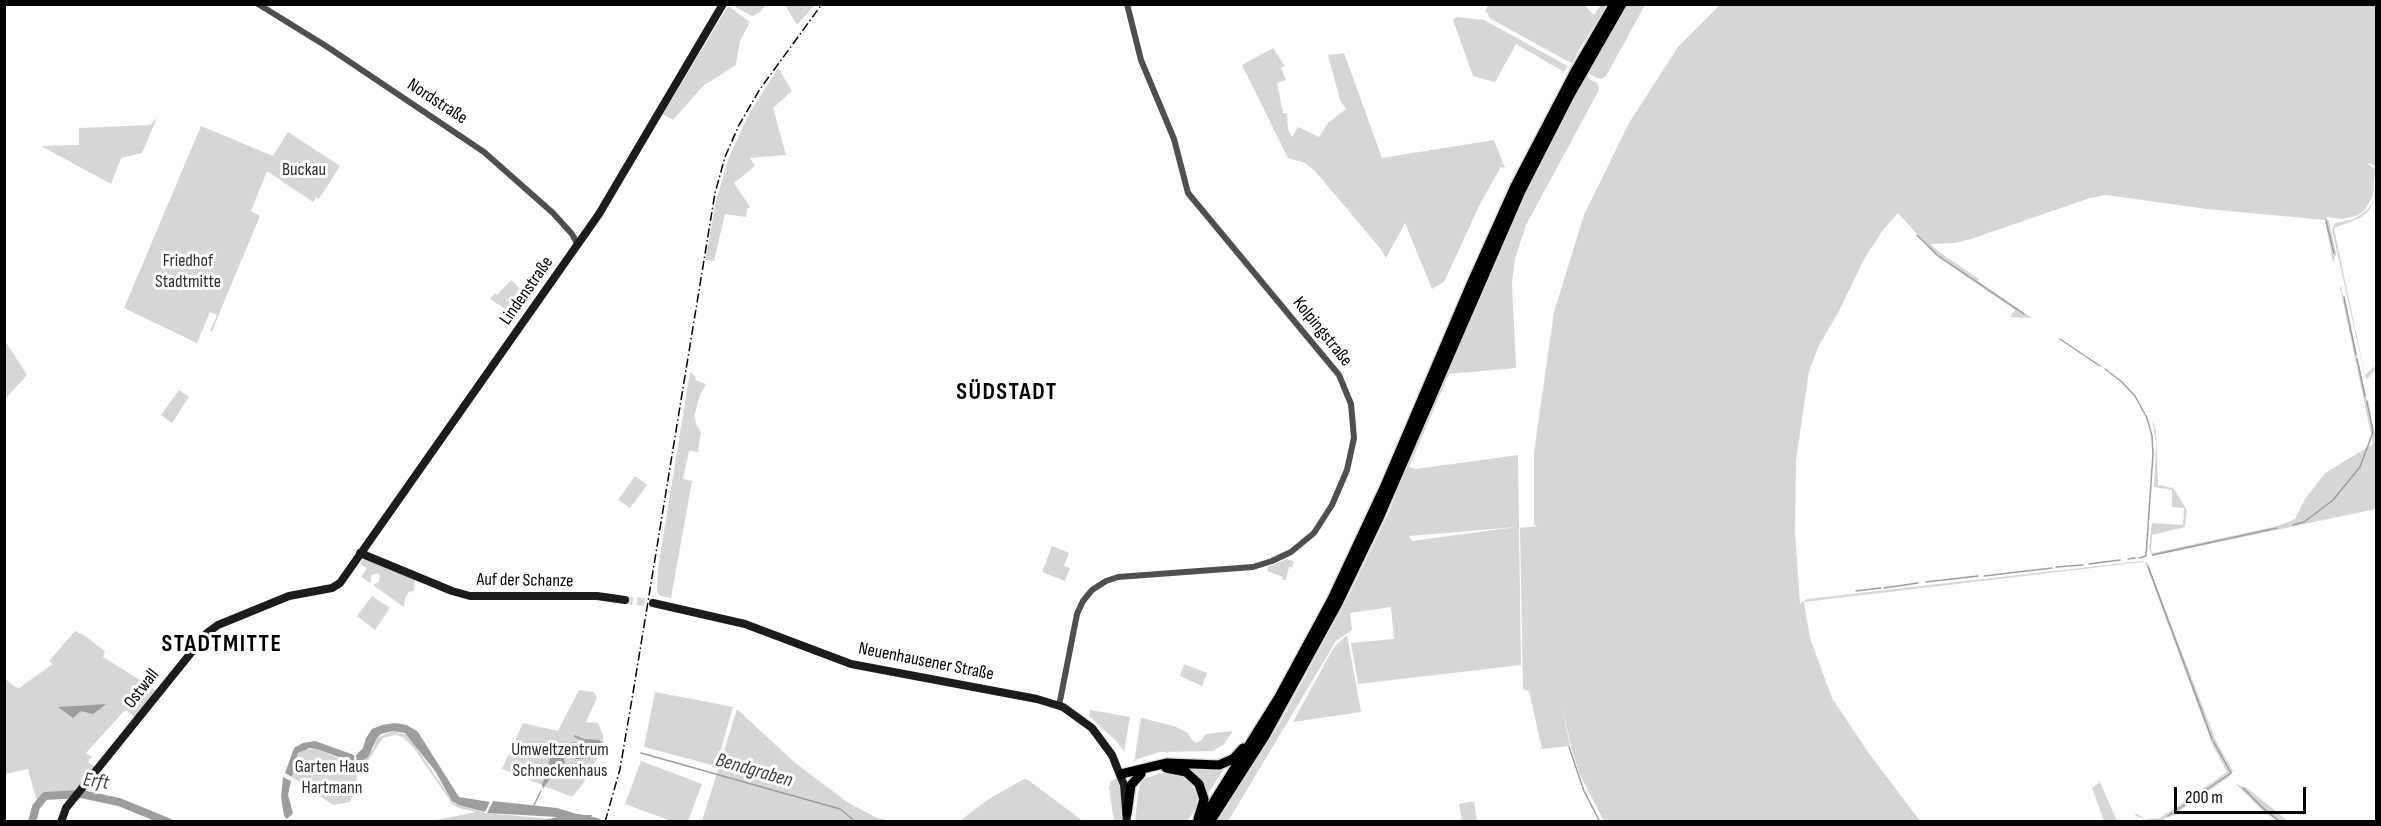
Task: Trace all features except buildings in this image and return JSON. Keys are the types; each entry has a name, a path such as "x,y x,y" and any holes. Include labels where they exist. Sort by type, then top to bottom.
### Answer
{"highway":[{"path":"1201,822 1269,713 1306,648 1355,550 1483,255 1524,167 1614,4"},
{"path":"1210,822 1265,736 1334,611 1387,500 1520,195 1570,94 1622,4"},
{"path":"1122,777 1167,763 1212,765 1227,762 1239,753 1258,724 1269,713"},
{"path":"1122,777 1172,768 1193,776 1201,787 1203,797 1202,810 1196,822"},
{"path":"1127,818 1131,785 1141,774"}],"main road":[{"name":"Lindenstraße","path":"340,583 610,197 723,4"},
{"name":"Auf der Schanze","path":"360,553 471,596 597,596 625,600"},
{"name":"Ostwall","path":"61,822 63,813 72,800 209,631 289,596 332,588 340,583"},
{"name":"Neuenhausener Straße","path":"652,603 745,624 851,664 1030,697 1059,706 1078,717 1097,733 1112,755 1122,777 1127,818"}],"street":[{"name":"Kolpingstraße","path":"1059,706 1075,620 1092,590 1118,577 1253,567 1291,552 1311,536 1332,505 1346,474 1353,442 1354,425 1351,404 1339,375 1188,193 1173,136 1141,60 1127,4"},
{"name":"Nordstraße","path":"259,5 478,147 550,210 572,234 578,245"}],"green space":[{"path":"1583,4 1594,15 1601,5 1608,5 1578,51 1573,64 1489,18 1488,13 1485,12 1488,5"},
{"path":"731,5 766,5 752,16"},
{"path":"785,5 815,5 797,25"},
{"path":"1628,5 1645,5 1606,76 1601,79 1597,78 1588,73"},
{"path":"1720,5 2376,5 2376,167 2368,164 2375,169 2373,195 2365,210 2356,216 2342,219 2326,217 2329,221 2336,254 2333,263 2325,220 2207,209 2106,195 2090,198 1971,239 1955,243 1930,244 2032,318 2010,317 2015,310 1939,258 1898,213 1883,230 1864,259 1839,311 1819,345 1809,371 1796,461 1795,532 1800,604 1807,599 2141,561 2147,562 2216,741 2233,771 2229,777 2172,816 2160,821 2145,819 2160,818 2227,772 2213,746 2145,562 1804,602 1810,638 1832,698 1868,752 1920,821 1604,821 1580,775 1563,709 1570,746 1542,749 1529,691 1523,689 1520,528 1537,526 1534,525 1534,452 1554,312 1584,215 1629,123 1678,47"},
{"path":"728,6 750,22 740,41 736,65 703,86 673,120 663,114"},
{"path":"1457,17 1484,20 1568,66 1564,72 1516,44 1495,82 1473,76 1453,20"},
{"path":"1273,48 1285,66 1281,68 1286,80 1277,83 1283,113 1287,113 1288,129 1292,137 1298,127 1319,137 1328,123 1346,109 1340,100 1328,55 1344,53 1382,158 1494,140 1505,168 1501,167 1481,202 1444,282 1432,289 1405,223 1386,258 1315,171 1305,163 1288,158 1242,65"},
{"path":"778,68 792,91 773,108 786,155 750,158 755,166 734,183 750,207 747,209 746,217 725,214 714,261 705,260 716,201 729,157 749,114"},
{"path":"1585,76 1598,84 1599,90 1526,225 1515,259 1512,282 1516,368 1449,374 1409,467 1416,469 1518,455 1521,665 1358,684 1351,643 1394,639 1391,607 1350,613 1352,630 1336,641 1230,818 1227,821 1217,822 1281,721 1349,595 1390,510 1406,466 1507,232","holes":["1516,527 1412,541 1410,536"]},
{"path":"157,118 142,153 121,158 111,184 41,146 79,145 79,128 150,125"},
{"name":"Friedhof Stadtmitte","path":"201,126 273,156 288,132 340,166 319,199 316,197 313,202 267,171 251,211 260,216 212,332 210,331 217,315 210,312 197,343 124,308"},
{"path":"2374,200 2368,212 2360,218 2334,228 2365,375 2376,365 2376,369 2366,380 2332,230 2335,223 2354,219 2367,210"},
{"path":"511,280 530,298 517,317 490,299"},
{"path":"2341,286 2376,439 2376,509 2152,556 2149,547 2152,523 2183,525 2184,508 2172,507 2172,490 2154,487 2156,442 2152,421 2144,402 2156,430 2158,485 2173,488 2187,510 2185,527 2152,535 2151,550 2153,553 2278,526 2295,519 2305,499 2325,473 2373,444"},
{"path":"5,341 27,375 4,399"},
{"path":"690,372 696,377 695,380 706,384 700,395 694,417 701,432 698,452 689,451 683,479 692,481 671,598 660,596 657,592 658,568"},
{"path":"179,390 189,397 172,423 161,415"},
{"path":"635,476 647,485 630,508 618,500"},
{"path":"1052,546 1069,553 1064,566 1070,568 1065,581 1042,572"},
{"path":"363,559 415,578 414,591 409,592 405,598 404,607 373,585 379,582 378,573 371,575 371,583 361,577 367,568 360,564"},
{"path":"1287,559 1294,562 1292,567 1289,567 1286,580 1267,571 1268,567"},
{"path":"372,596 390,608 375,630 357,616"},
{"path":"75,631 105,651 103,657 157,691 136,718 126,710 124,711 86,753 92,757 88,762 96,767 75,795 45,796 41,801 36,798 28,769 5,774 4,678 19,688 53,664 49,661"},
{"path":"1347,635 1361,712 1293,722 1334,647"},
{"path":"1184,664 1207,673 1202,686 1180,676"},
{"name":"Umweltzentrum Schneckenhaus","path":"579,690 594,692 597,698 586,722 598,723 603,735 604,746 582,785 572,797 502,769 523,723 558,731"},
{"path":"655,692 733,707 716,766 644,747"},
{"path":"737,709 794,762 847,802 877,818 890,821 702,821"},
{"path":"1090,710 1130,717 1124,752 1118,743 1089,716"},
{"path":"1141,718 1174,726 1188,733 1196,743 1202,740 1205,734 1233,731 1224,744 1213,751 1160,752 1134,762"},
{"path":"392,731 408,735 454,803 485,813 553,819 541,822 431,821 476,812 453,805 413,747 403,737 396,735 383,738 367,762 357,765 373,749 377,738"},
{"name":"Garten Haus Hartmann","path":"305,749 317,749 355,765 358,792 353,794 350,802 333,805 292,777 298,753"},
{"path":"641,761 702,784 688,821 671,821 625,804"},
{"path":"1184,766 1226,766 1207,795 1200,777"},
{"path":"1174,771 1185,776 1194,784 1198,795 1199,805 1187,821 1135,822 1138,792 1142,780"},
{"path":"1117,778 1124,821 1114,822 1109,787 1111,781"},
{"path":"1024,779 1083,821 960,821 987,800"},
{"path":"2100,782 2117,821 2104,821 2092,788"},
{"path":"2236,784 2247,788 2288,821 2277,821 2265,813"},
{"path":"1474,801 1477,821 1462,821 1459,804"}],"shaded area":[{"path":"106,704 93,714 81,711 73,718 58,707"},
{"path":"395,723 407,725 418,732 459,797 490,802 485,812 452,801 435,771 405,733 392,731 381,734 368,757 357,764 356,755 363,748 372,729"},
{"path":"574,735 584,739 599,740 603,744 594,756 589,758 576,759 573,754 567,752 564,757 565,769 552,775 543,789 542,784 547,774 550,758 562,747 573,742 585,744"},
{"path":"315,741 354,755 355,763 309,748 298,753 292,777 285,773 294,748 303,743"},
{"path":"283,777 291,781 288,795 293,813 287,819 284,816 281,797"},
{"path":"493,801 557,808 580,815 592,815 589,821 541,821 557,817 487,813"}],"waterway":[{"path":"2326,221 2334,253"},
{"path":"1917,235 1937,255 2024,314"},
{"path":"2344,297 2356,355"},
{"path":"2060,339 2100,366"},
{"path":"2357,359 2365,396"},
{"path":"2105,369 2135,396 2147,418 2152,436 2153,454 2146,556 2139,558"},
{"path":"2293,525 2304,522 2333,500 2360,467 2373,432 2367,401"},
{"path":"2153,555 2277,528"},
{"path":"2128,559 2135,558"},
{"path":"2089,564 2120,560"},
{"path":"2056,567 2083,565"},
{"path":"2148,566 2212,739 2231,773 2203,792"},
{"path":"1984,576 2052,568"},
{"path":"1926,582 1978,576"},
{"path":"1884,588 1918,583"},
{"path":"1856,591 1881,588"},
{"path":"1569,747 1584,791 1600,822"},
{"name":"Bendgraben","path":"641,753 840,809 856,822"},
{"path":"2243,788 2280,822"},
{"name":"Bendgraben","path":"533,807 541,791"},
{"name":"Erft","path":"32,822 36,807 45,796 81,794 119,802 168,822"},
{"path":"2177,810 2199,795"},
{"path":"2168,816 2172,813"},
{"name":"Erft","path":"578,818 597,822"}],"tunnel":[{"path":"625,600 653,603"}],"railway":[{"path":"605,822 620,769 715,193 725,157 739,125 760,89 822,4"}],"district":[{"name":"SÜDSTADT","path":"1007,393"},
{"name":"STADTMITTE","path":"222,645"}],"park label":[{"name":"Buckau","path":"304,170"}]}
